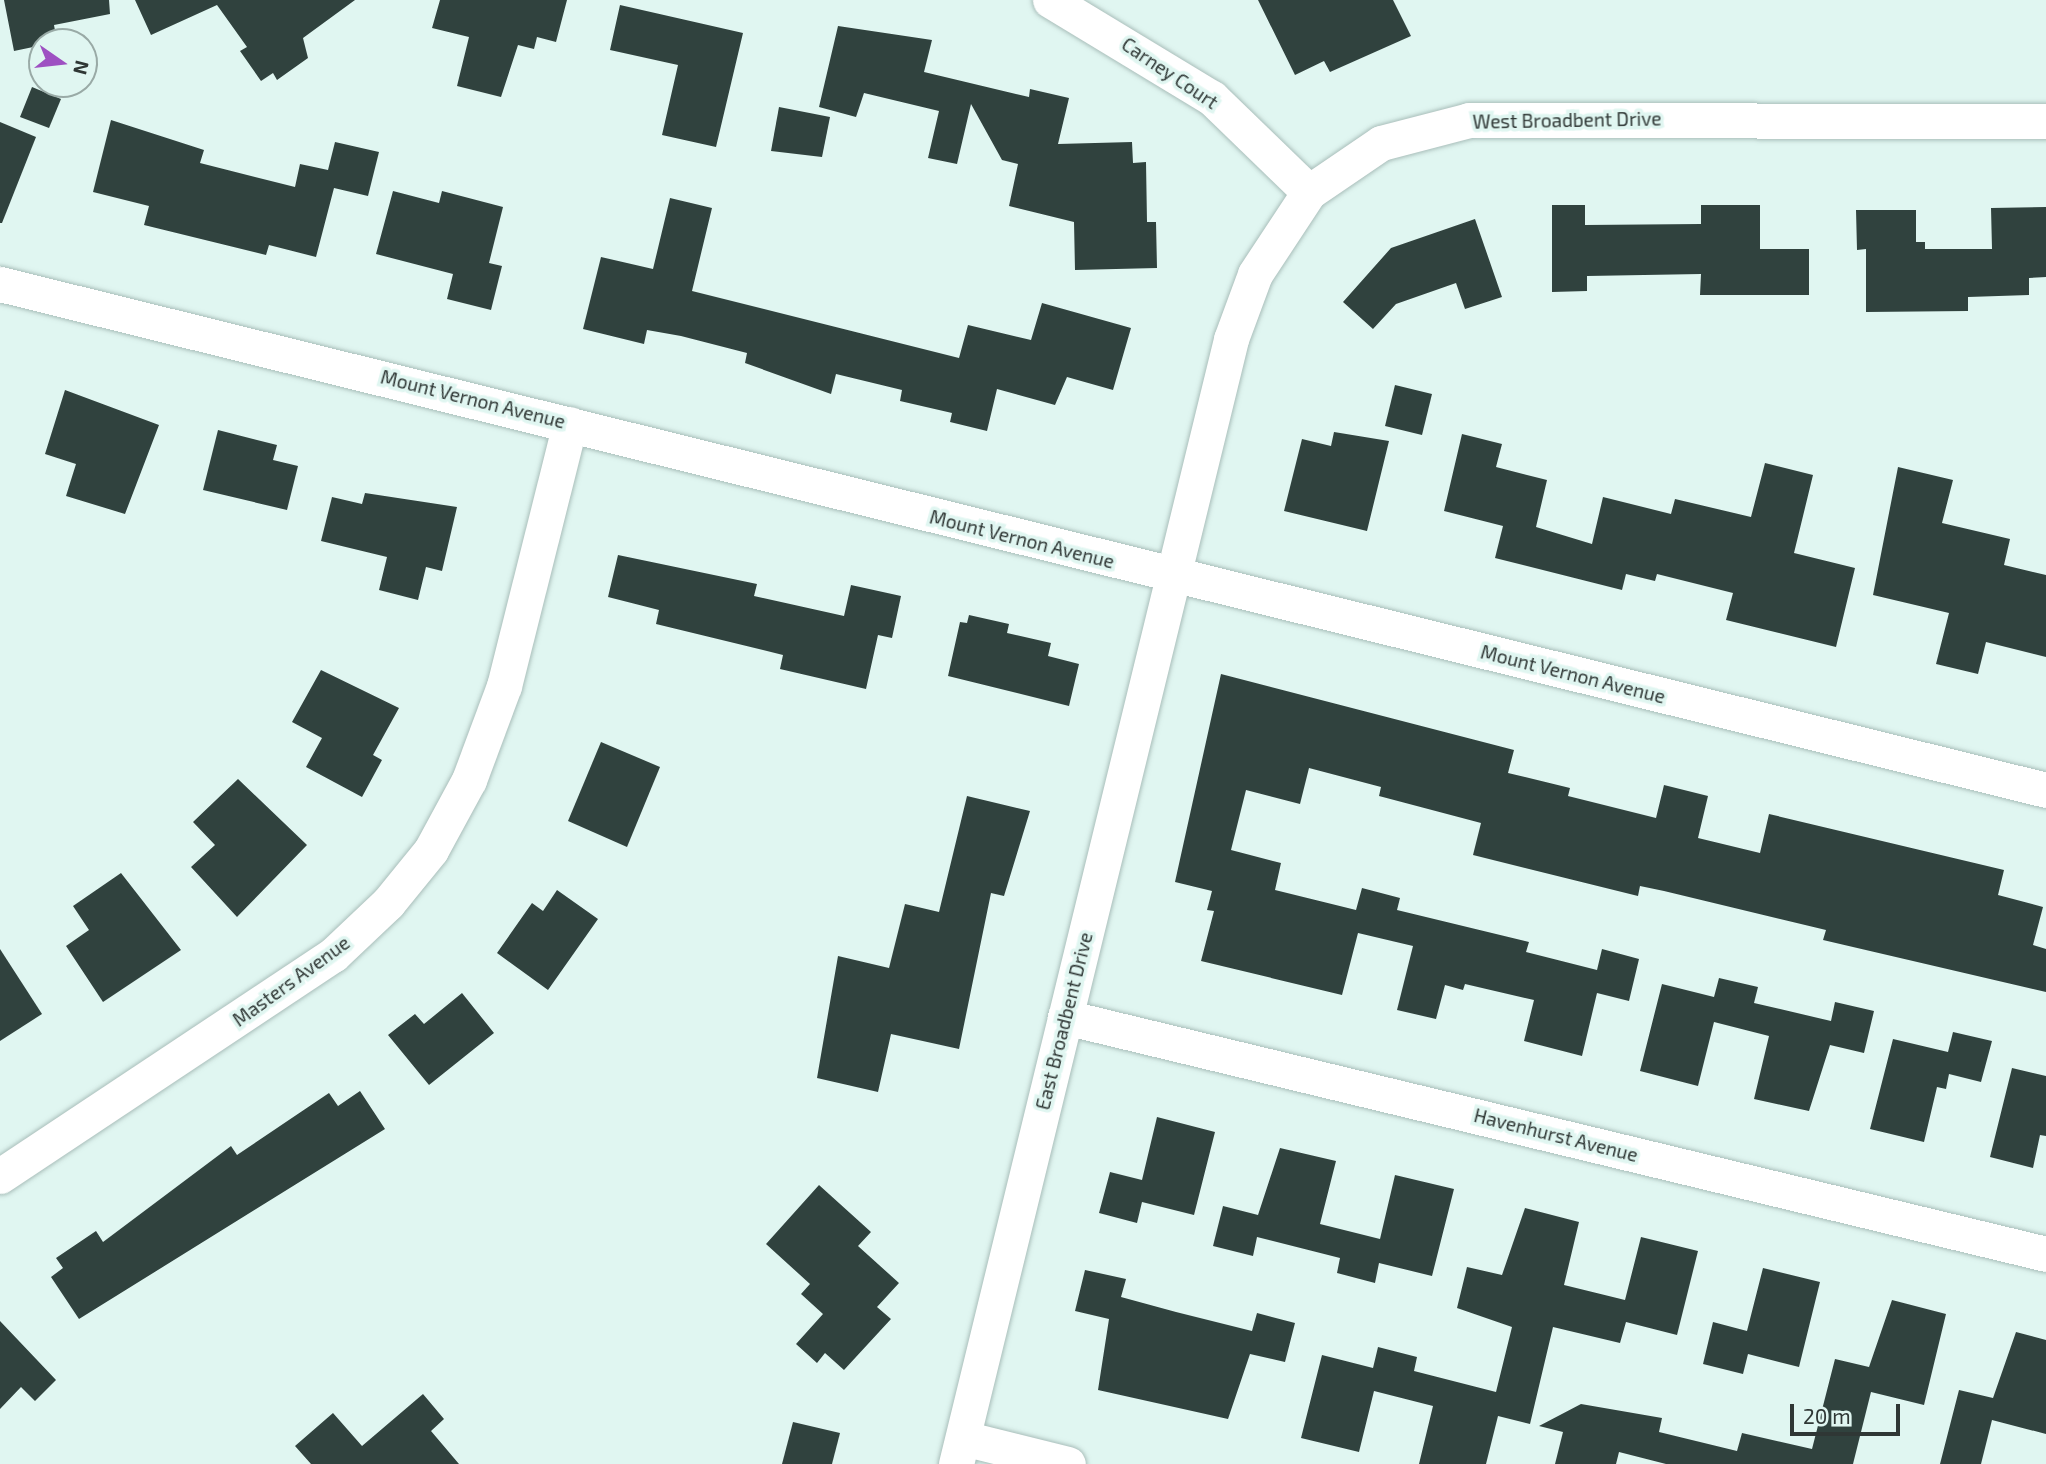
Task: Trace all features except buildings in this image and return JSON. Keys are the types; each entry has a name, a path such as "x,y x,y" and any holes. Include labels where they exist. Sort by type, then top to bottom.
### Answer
{"street":[{"name":"Carney Court","path":"1050,0 1212,98 1309,192"},
{"name":"West Broadbent Drive","path":"1173,577 1231,339 1255,274 1309,192 1381,143 1469,120 2046,121"},
{"name":"Mount Vernon Avenue","path":"0,284 570,424 1173,577 2046,790"},
{"name":"Masters Avenue","path":"0,1176 332,955 388,903 431,850 469,780 505,686 570,424"},
{"name":"East Broadbent Drive","path":"960,1451 1173,577"},
{"name":"Havenhurst Avenue","path":"1065,1017 2046,1254"},
{"path":"960,1451 1068,1464"}]}
